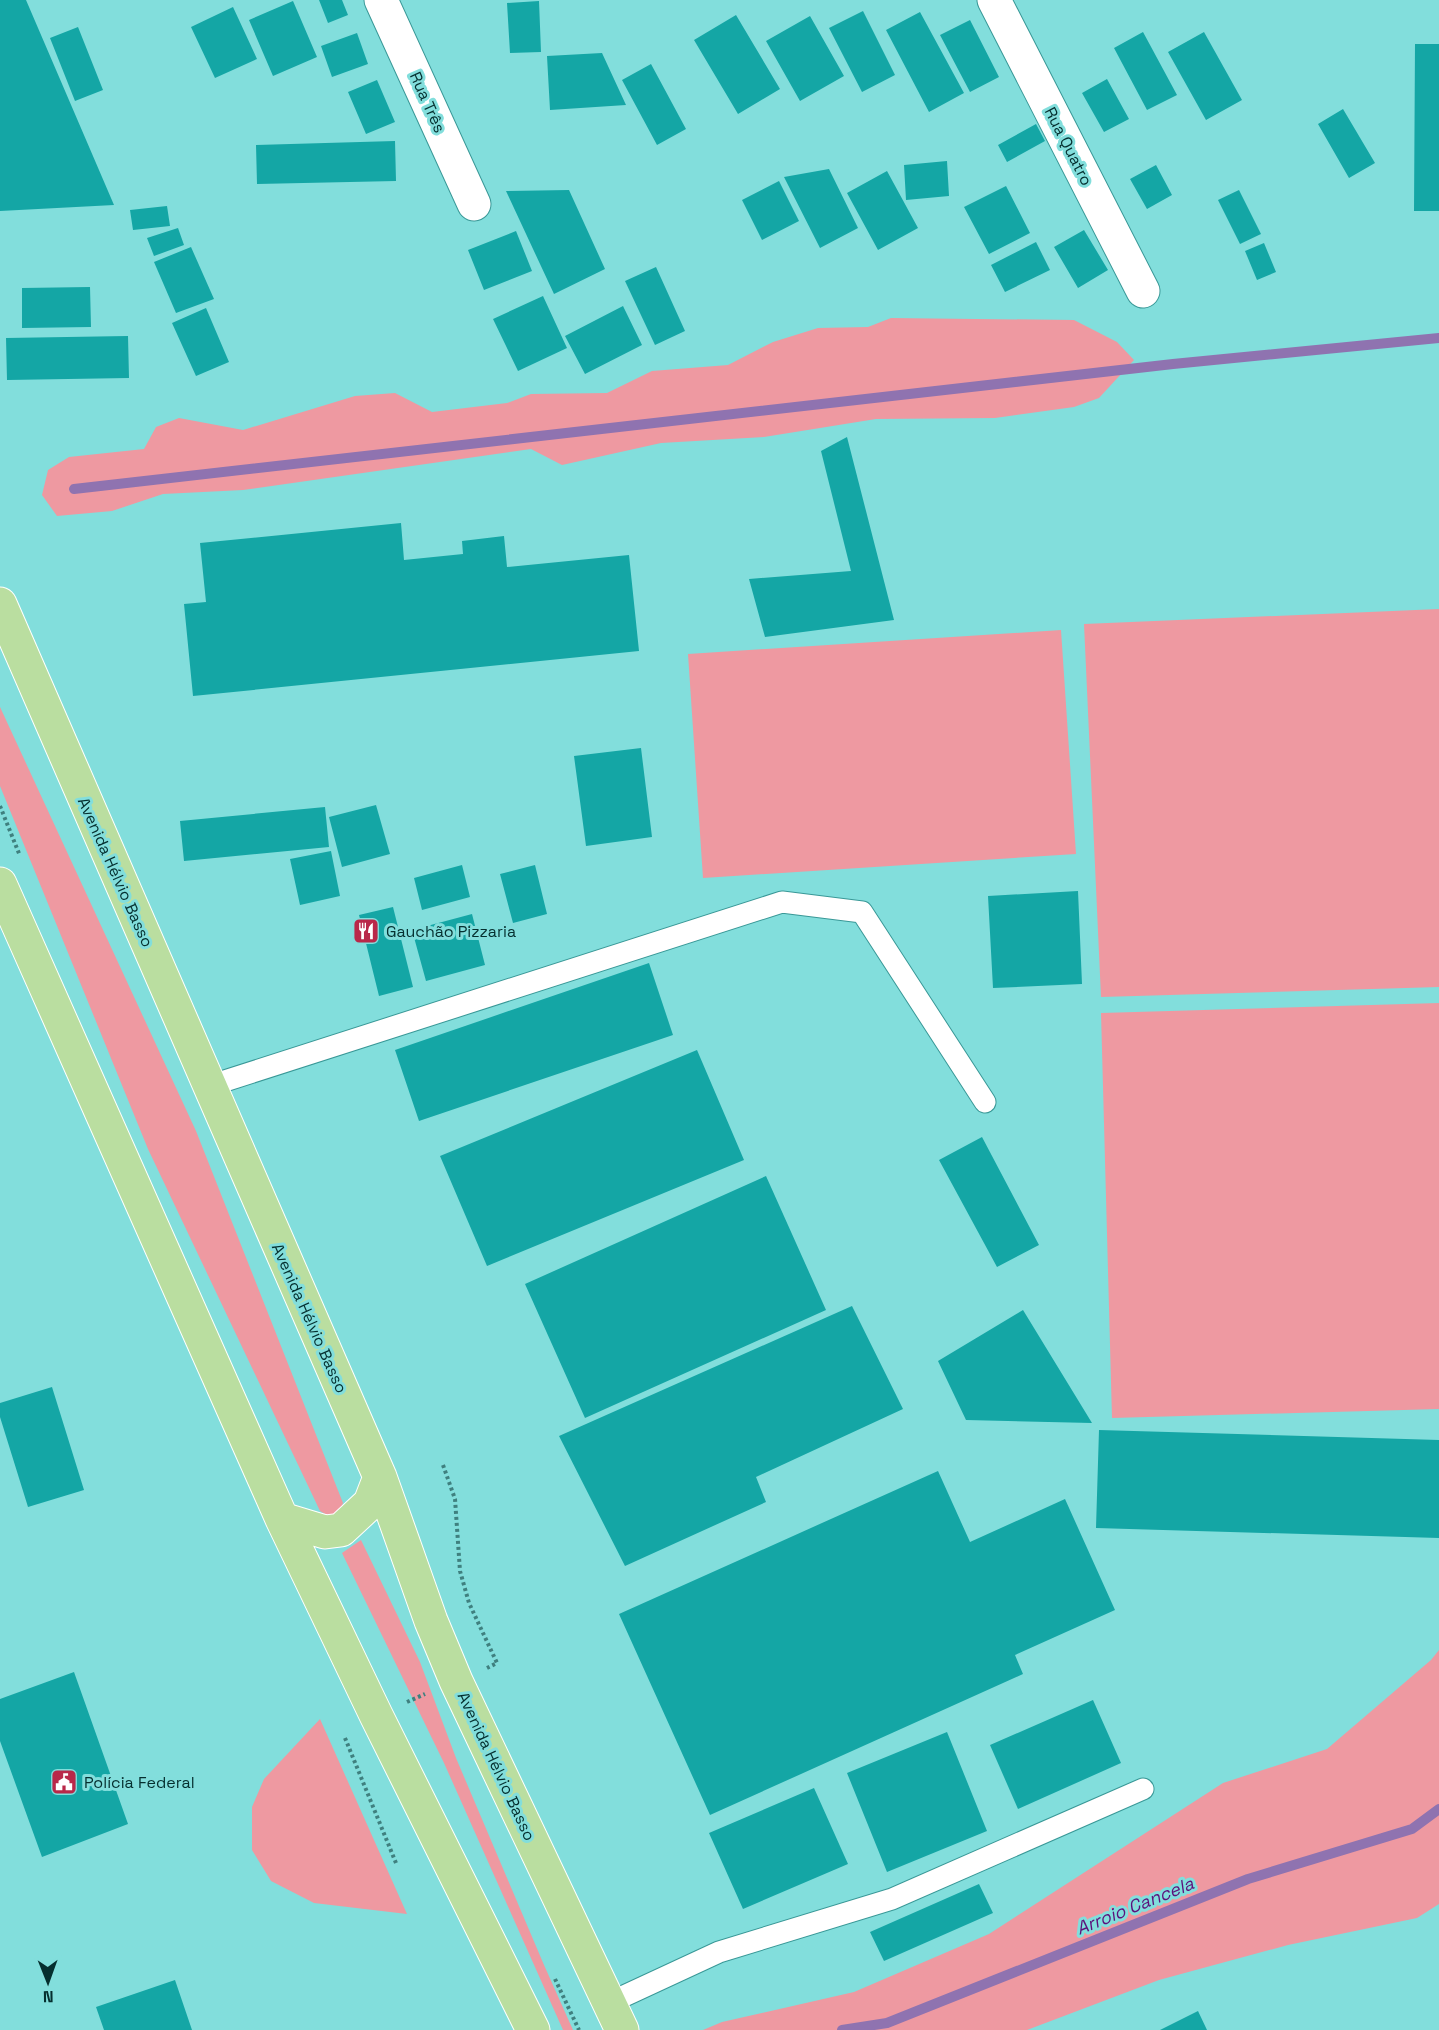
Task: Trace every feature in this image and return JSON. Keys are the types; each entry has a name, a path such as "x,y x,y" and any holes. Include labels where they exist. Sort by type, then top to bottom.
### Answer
{"main road":[{"name":"Avenida Hélvio Basso","path":"0,605 380,1477 431,1621 456,1681 616,2016"},
{"path":"3,900 282,1519 376,1715 533,2030"},
{"path":"282,1519 325,1532 341,1530 370,1503 380,1477"}],"street":[{"name":"Rua Três","path":"381,0 474,204"},
{"name":"Rua Quatro","path":"994,0 1143,291"}],"lane":[{"path":"209,1086 782,902 862,912 985,1102"},
{"path":"616,2016 719,1952 892,1899 1143,1789"}],"shaded area":[{"path":"891,318 1074,320 1117,342 1134,360 1099,398 1074,407 995,418 876,419 764,437 661,443 562,465 531,449 243,490 163,494 112,511 57,516 42,495 48,470 69,457 144,449 156,427 179,418 243,430 355,396 395,393 432,412 507,403 531,394 607,393 652,371 728,365 773,342 818,328 868,327"},
{"path":"1439,609 1439,987 1101,997 1084,624"},
{"path":"1061,630 1076,854 703,878 688,654"},
{"path":"0,707 196,1131 343,1503 339,1514 330,1517 320,1511 148,1149 0,786"},
{"path":"1439,1003 1439,1409 1112,1418 1101,1013"},
{"path":"361,1540 420,1662 456,1758 573,2030 563,2030 444,1763 342,1553"},
{"path":"1439,1650 1439,1904 1417,1918 1288,1945 1159,1980 1027,2030 703,2030 722,2022 854,1992 989,1934 1223,1783 1327,1749 1431,1660"},
{"path":"320,1719 407,1914 314,1903 271,1881 252,1850 252,1807 264,1779"}],"building":[{"path":"0,0 26,0 114,205 0,211"},
{"path":"319,0 342,0 348,15 328,23"},
{"path":"293,1 317,57 273,76 249,20"},
{"path":"539,1 541,52 510,53 507,3"},
{"path":"233,7 257,59 215,78 191,27"},
{"path":"863,11 895,75 862,92 829,28"},
{"path":"920,12 964,93 929,112 886,30"},
{"path":"736,15 780,89 738,114 694,40"},
{"path":"810,16 844,76 800,101 766,41"},
{"path":"970,20 999,77 970,92 940,35"},
{"path":"78,27 103,90 75,101 50,38"},
{"path":"1143,32 1177,95 1147,110 1114,48"},
{"path":"1204,32 1242,100 1206,120 1168,52"},
{"path":"357,33 368,64 332,77 321,46"},
{"path":"1415,44 1439,44 1439,211 1414,211"},
{"path":"602,53 626,105 550,110 547,56"},
{"path":"651,64 686,129 657,145 622,80"},
{"path":"1107,79 1129,119 1104,132 1082,93"},
{"path":"377,80 395,122 366,134 348,92"},
{"path":"1343,109 1375,163 1349,178 1318,124"},
{"path":"1036,124 1045,141 1007,162 998,145"},
{"path":"395,141 396,181 257,184 256,145"},
{"path":"947,161 949,196 906,200 904,165"},
{"path":"1156,165 1172,195 1147,209 1130,179"},
{"path":"829,169 858,228 820,248 784,177"},
{"path":"887,171 918,228 878,250 847,193"},
{"path":"779,181 799,221 762,240 742,200"},
{"path":"1006,186 1030,233 989,254 964,207"},
{"path":"569,190 605,269 554,294 506,191"},
{"path":"1239,190 1261,234 1240,244 1218,200"},
{"path":"167,206 170,226 133,230 130,210"},
{"path":"178,228 184,245 154,256 147,238"},
{"path":"1084,230 1108,270 1078,288 1054,247"},
{"path":"516,231 532,271 484,290 468,250"},
{"path":"1036,242 1050,270 1005,292 991,265"},
{"path":"1264,243 1276,272 1257,280 1245,251"},
{"path":"191,247 214,299 176,313 154,262"},
{"path":"656,267 685,331 655,345 625,281"},
{"path":"90,287 91,327 22,328 22,288"},
{"path":"543,296 567,348 518,371 493,319"},
{"path":"623,306 642,345 585,374 565,336"},
{"path":"206,308 229,362 196,376 172,323"},
{"path":"128,336 129,378 7,380 6,338"},
{"path":"847,437 894,620 765,637 749,579 851,571 821,451"},
{"path":"401,523 404,560 463,554 462,541 504,536 507,567 629,555 639,651 193,696 184,604 206,602 200,543"},
{"path":"641,748 652,837 586,846 574,756"},
{"path":"376,805 390,854 342,867 329,817"},
{"path":"325,807 329,847 184,861 180,821"},
{"path":"331,851 340,896 300,905 290,859"},
{"path":"462,865 470,897 422,910 414,878"},
{"path":"535,865 547,914 513,923 500,874"},
{"path":"1078,891 1082,984 993,988 988,896"},
{"path":"393,907 413,987 379,996 359,915"},
{"path":"472,914 485,965 426,981 412,930"},
{"path":"649,963 673,1035 419,1121 395,1050"},
{"path":"697,1050 744,1160 487,1266 440,1156"},
{"path":"982,1137 1039,1245 997,1267 939,1160"},
{"path":"766,1176 826,1310 585,1418 525,1284"},
{"path":"852,1306 903,1409 756,1477 766,1502 625,1566 559,1436"},
{"path":"1023,1310 1092,1423 966,1420 938,1361"},
{"path":"52,1387 84,1490 28,1507 0,1417 0,1403"},
{"path":"1099,1430 1439,1440 1439,1538 1096,1528"},
{"path":"938,1471 970,1542 1065,1499 1115,1610 1015,1655 1023,1674 710,1815 619,1614"},
{"name":"Polícia Federal","path":"74,1672 128,1824 42,1857 0,1741 0,1699"},
{"path":"1093,1700 1121,1763 1018,1809 990,1745"},
{"path":"947,1732 987,1831 887,1872 847,1773"},
{"path":"814,1788 848,1864 743,1909 709,1833"},
{"path":"979,1884 993,1913 884,1961 870,1932"},
{"path":"175,1980 192,2030 104,2030 96,2007"},
{"path":"1198,2011 1207,2030 1160,2030"}],"waterway":[{"path":"74,489 1173,364 1439,338"},
{"name":"Arroio Cancela","path":"842,2030 887,2023 1248,1879 1412,1829 1439,1809"}],"place":[{"name":"Gauchão Pizzaria","path":"366,931"},
{"name":"Polícia Federal","path":"64,1782"}]}
